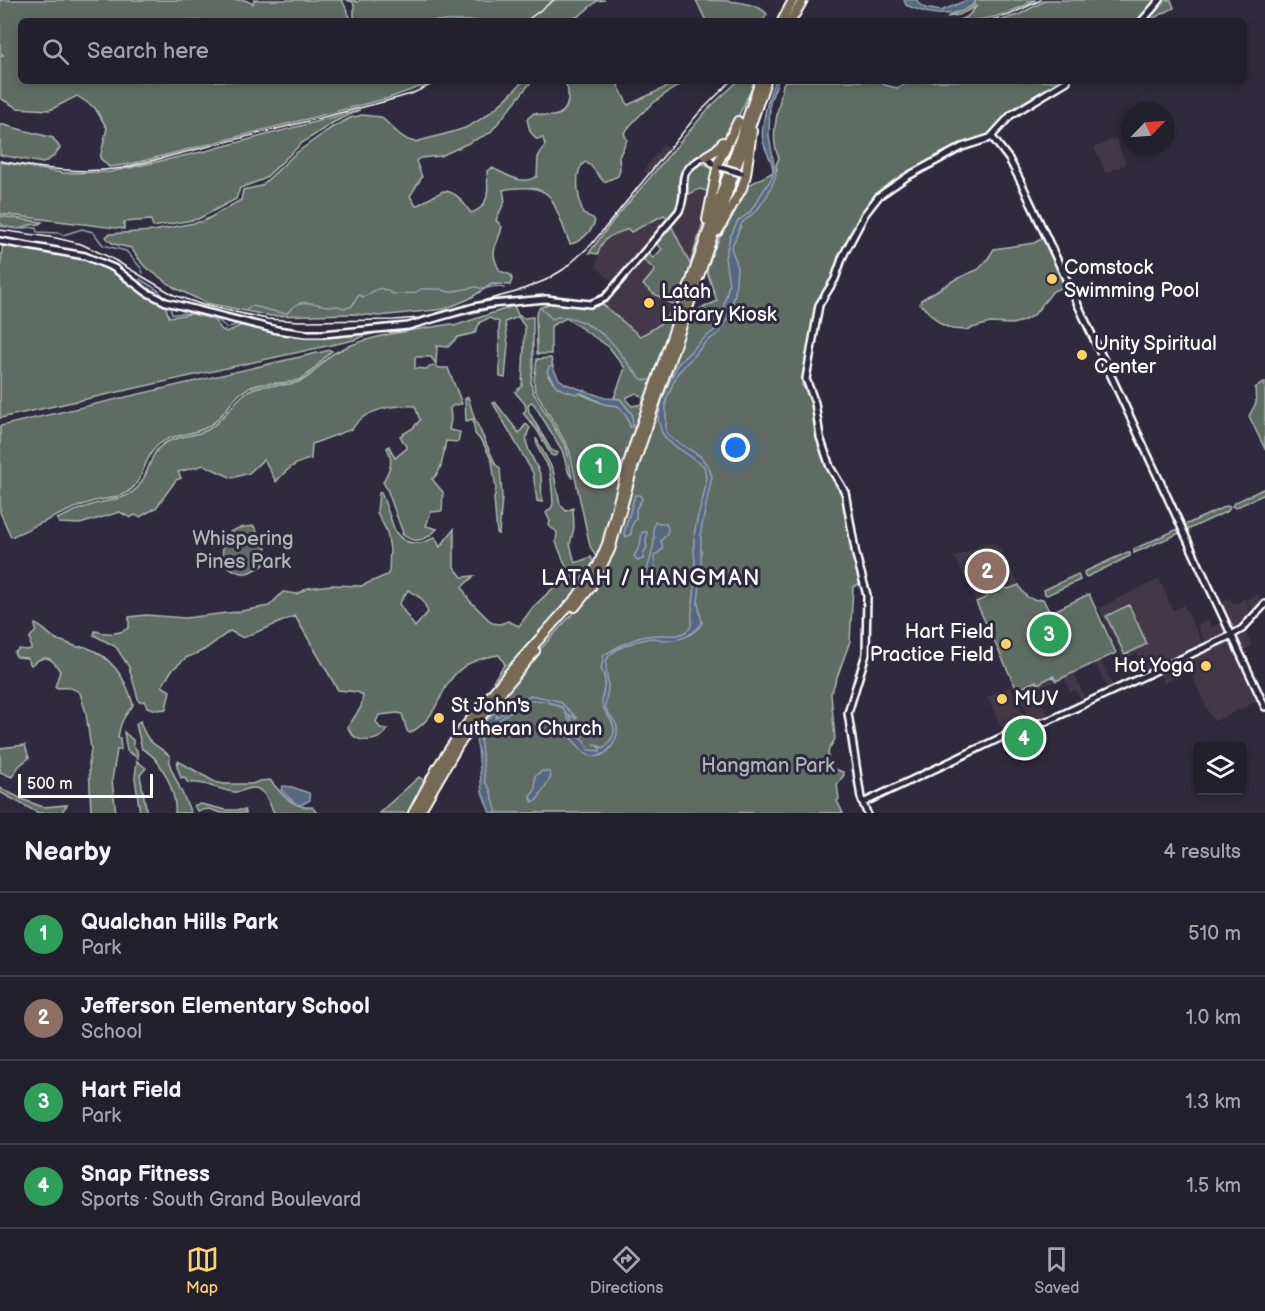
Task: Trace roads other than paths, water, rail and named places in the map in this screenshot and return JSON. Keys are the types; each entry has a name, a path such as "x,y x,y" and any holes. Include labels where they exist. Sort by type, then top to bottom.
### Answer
{"highway":[{"path":"784,18 793,0"},
{"path":"793,18 803,0"},
{"path":"703,255 717,165 757,84"},
{"path":"419,813 449,759 472,726 583,598 601,571 758,84"},
{"path":"703,255 736,200 766,84"},
{"path":"412,813 437,768 462,730 577,597 598,566 607,544 630,457 766,84"},
{"path":"706,156 721,146 738,121"}],"main road":[{"path":"1145,18 1160,0"},
{"path":"867,813 863,804 848,712 866,654 867,595 856,555 845,492 830,467 820,437 815,403 808,387 806,374 819,305 835,279 843,256 870,206 884,193 908,176 962,147 992,137 1011,116 1062,84"},
{"path":"992,137 1009,159 1020,180 1265,714"},
{"path":"0,241 85,256 114,268 146,292 166,302 282,331 323,334 408,326 474,307 556,299 590,304 605,298 677,213 683,199 683,175 693,164 706,156 717,165"},
{"path":"693,164 703,162 743,174"},
{"path":"863,804 1016,730 1050,720 1230,636 1244,627 1265,604"},
{"path":"1230,636 1265,707"},
{"path":"867,813 867,806 872,799"}],"water":[{"path":"904,0 917,0 925,8 941,11 967,0 976,0 962,11 940,14 913,8 906,5"},
{"path":"774,84 777,84 770,102 769,136 776,176 758,209 742,223 731,248 737,269 735,293 729,317 720,332 705,343 677,374 666,400 666,432 671,438 700,456 712,476 701,530 701,575 698,603 702,623 691,634 681,638 641,640 610,655 606,665 608,686 606,706 607,712 615,722 617,733 613,745 600,756 588,755 583,751 566,732 570,723 563,708 550,702 529,701 485,730 480,735 485,782 490,789 497,813 490,813 482,792 476,743 478,732 497,710 496,718 531,695 559,701 577,718 568,714 572,721 574,735 583,739 589,750 600,751 600,748 594,744 604,748 614,734 613,725 602,702 605,681 601,669 604,655 634,639 681,634 691,625 695,579 694,538 706,475 704,466 668,441 662,433 658,419 662,400 677,365 716,329 720,321 729,284 725,258 730,237 738,221 750,212 773,176 762,135"},
{"path":"552,366 559,379 566,384 605,398 620,399 632,414 633,427 630,426 626,415 618,406 604,404 582,393 576,394 557,387 547,372"},
{"path":"635,495 640,495 642,499 636,509 631,534 626,537 624,533"},
{"path":"655,522 666,524 668,529 661,541 663,549 654,556 656,574 648,588 646,576 653,547"},
{"path":"642,532 647,532 647,547 643,559 638,561 634,556 640,546"},
{"path":"542,771 549,772 551,777 537,800 533,802 530,797 535,790 535,776"},
{"path":"283,786 309,793 310,800 301,805 296,804 281,790"}],"waterway":[{"path":"0,223 15,229 36,228 37,232 63,235 82,229 93,232 103,245 126,251 143,273"},
{"path":"140,279 159,291 165,298"},
{"path":"245,311 252,306 287,313 295,305 303,303 351,307 359,295 364,297 380,288 393,294 415,293 421,289 440,289 449,292 476,287 504,288"},
{"path":"170,306 172,314 201,314 215,319 227,328 238,324"},
{"path":"540,307 552,319 560,317 576,319 600,332 643,380 651,380"}],"railway":[{"path":"530,18 554,0"},
{"path":"998,18 1041,0"},
{"path":"0,161 62,170 92,171 123,168 383,102 411,94 433,84"},
{"path":"0,230 81,244 111,258 174,295 203,305 267,319 300,321 419,318 516,292 546,280 564,269 591,245 697,115 728,84"}],"place":[{"name":"Comstock Swimming Pool","path":"1052,279"},
{"name":"Latah Library Kiosk","path":"649,303"},
{"name":"Unity Spiritual Center","path":"1082,355"},
{"name":"Qualchan Hills Park","path":"599,466"},
{"name":"Jefferson Elementary School","path":"987,571"},
{"name":"Hart Field","path":"1049,634"},
{"name":"Hart Field Practice Field","path":"1006,644"},
{"name":"Hot Yoga","path":"1206,666"},
{"name":"MUV","path":"1002,699"},
{"name":"St John's Lutheran Church","path":"439,718"},
{"name":"Snap Fitness","path":"1024,738"}],"district":[{"name":"LATAH / HANGMAN","path":"651,578"}],"park label":[{"name":"Whispering Pines Park","path":"243,550"},
{"name":"Hangman Park","path":"768,766"}]}
